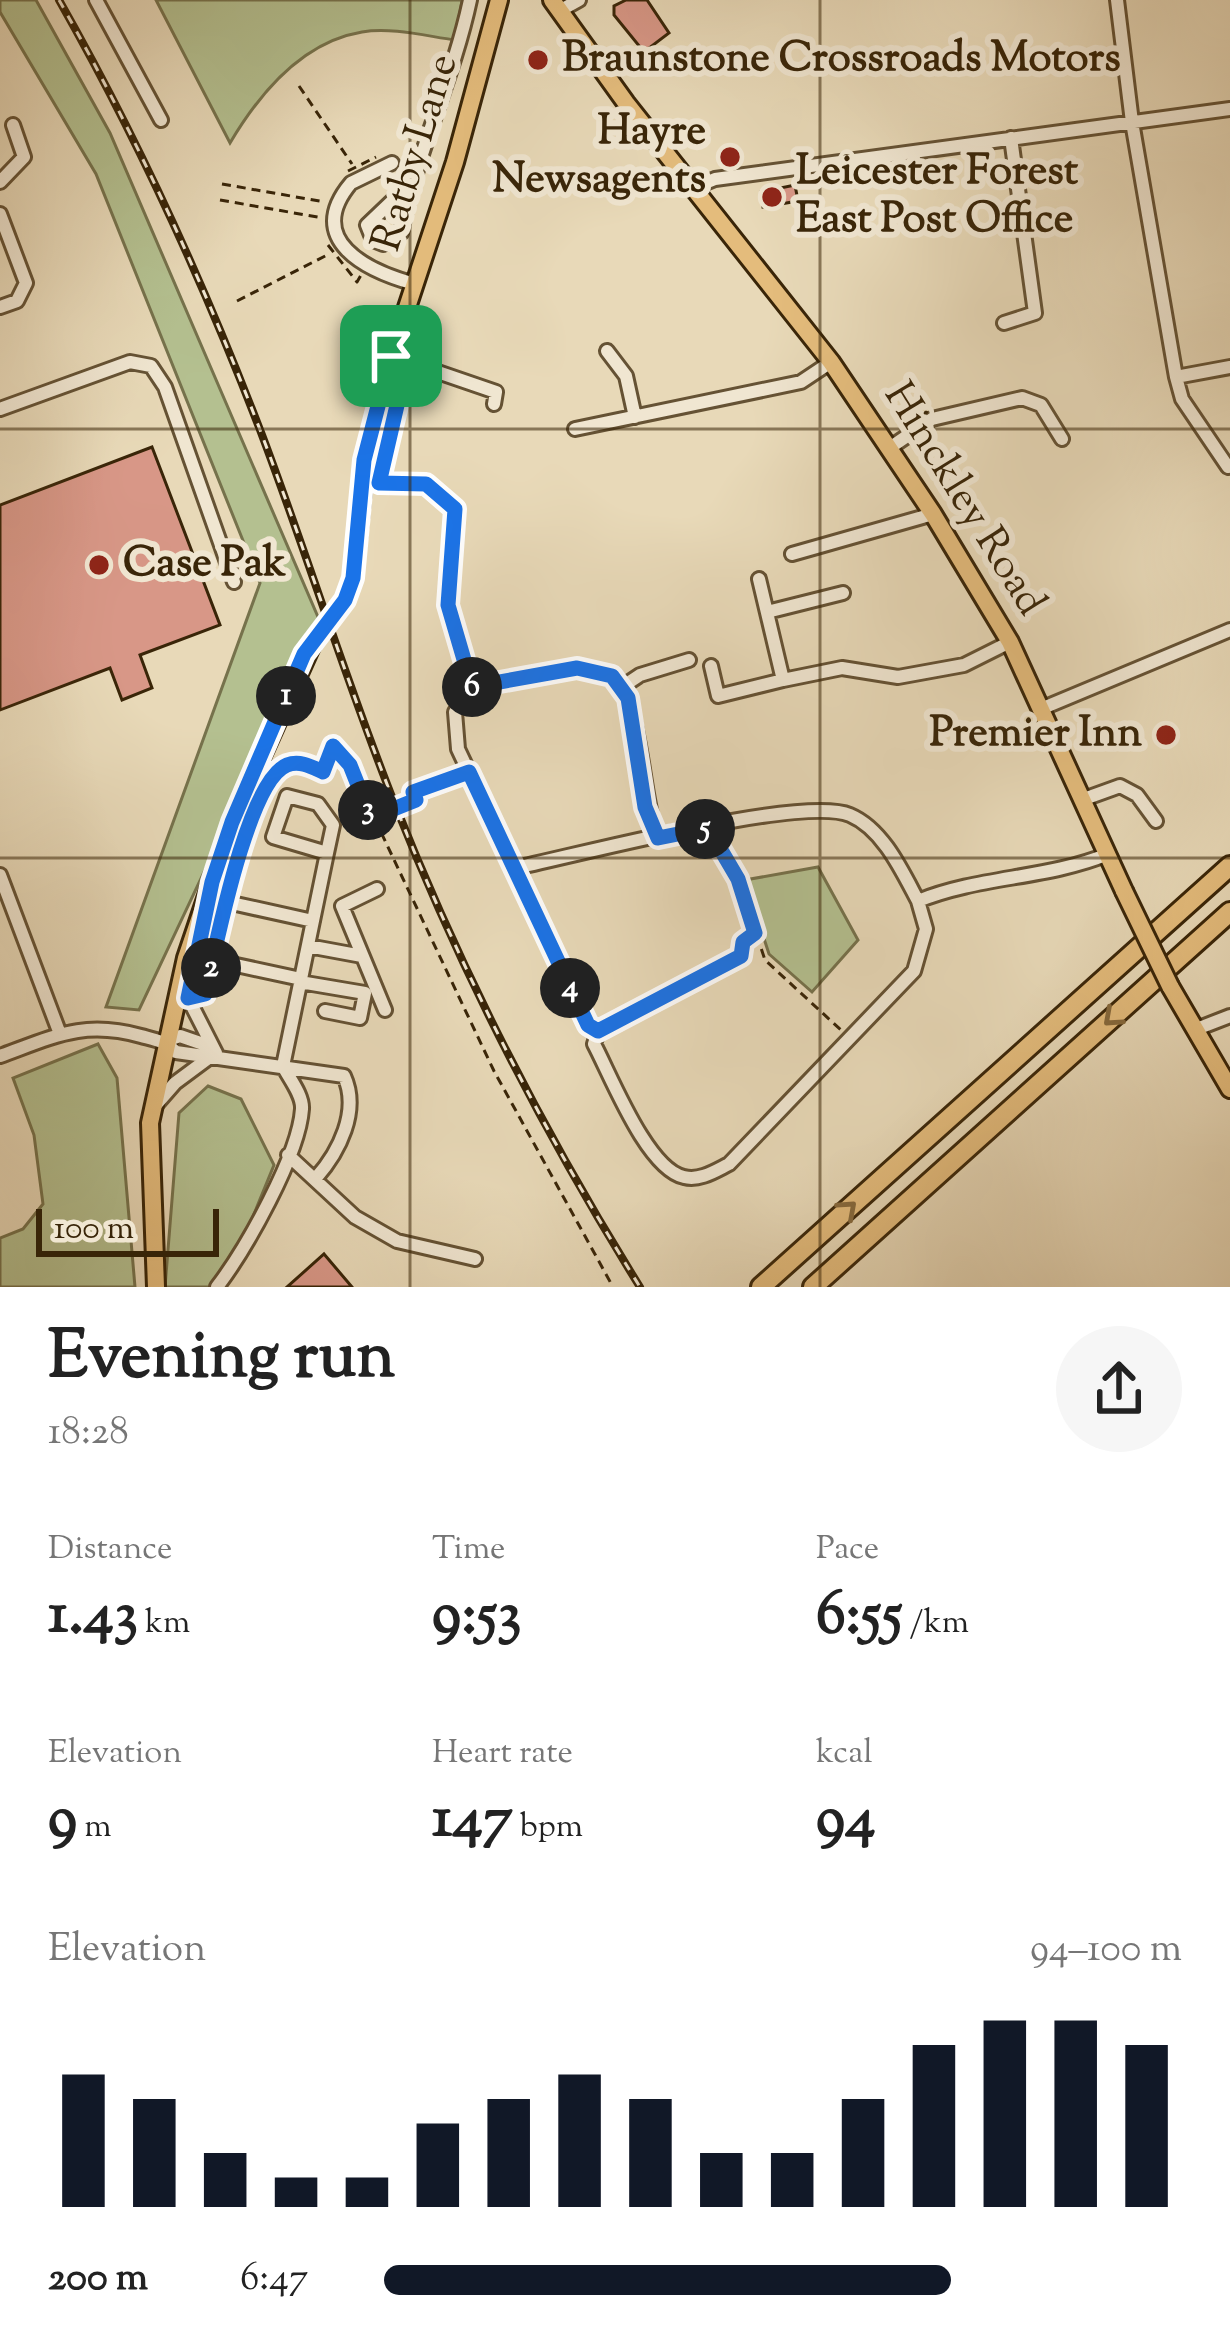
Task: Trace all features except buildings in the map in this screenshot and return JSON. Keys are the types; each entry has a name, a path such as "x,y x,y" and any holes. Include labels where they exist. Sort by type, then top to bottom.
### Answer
{"highway":[{"path":"761,1287 1230,866"},
{"path":"813,1287 1230,912"}],"main road":[{"path":"484,57 486,0"},
{"name":"Ratby Lane","path":"156,1287 153,1108 185,958 250,779 314,640 345,600 353,578 364,460 399,359 415,284 499,0"},
{"name":"Hinckley Road","path":"556,5 831,362 933,514 1010,641 1124,892 1190,1023 1230,1089"}],"street":[{"path":"96,0 161,120"},
{"path":"410,184 367,225 373,240 383,244 401,233 410,184 458,55 470,0"},
{"path":"556,5 579,0"},
{"path":"1117,0 1132,122 1176,377 1182,399 1228,467"},
{"path":"693,188 716,179 1230,109"},
{"path":"0,182 24,158 14,125"},
{"path":"1004,322 1035,313 1011,139"},
{"path":"392,163 360,176 344,190 335,212 344,250 358,263 415,284"},
{"path":"0,214 26,283 17,301 0,308"},
{"path":"607,351 626,376 635,417"},
{"path":"399,359 496,392 494,404"},
{"path":"0,409 130,362 151,366 165,388 235,582"},
{"path":"574,429 802,382 831,362"},
{"path":"1176,377 1230,367"},
{"path":"890,447 932,419 1022,398 1040,405 1062,439"},
{"path":"455,509 448,605 472,687"},
{"path":"792,554 933,514"},
{"path":"759,579 783,680"},
{"path":"767,612 843,592"},
{"path":"1043,708 1230,630"},
{"path":"711,666 718,696 842,668 879,677 917,674 964,665 1010,641"},
{"path":"622,686 640,675 689,660"},
{"path":"598,1031 588,1025 453,733 455,712 472,687 577,668 600,670 622,686 645,807 658,838"},
{"path":"1084,799 1120,786 1137,795 1156,821"},
{"path":"217,1287 246,1245 273,1189 303,1106 283,1066 333,825 318,804 287,796 273,837 327,853"},
{"path":"514,868 771,813 846,813 881,842 918,901 926,929 914,971 729,1164 686,1178 651,1154 594,1044 598,1031 741,956"},
{"path":"918,901 956,885 1108,854"},
{"path":"0,875 60,1034"},
{"path":"212,882 188,998 216,1053"},
{"path":"377,890 342,906 385,1010"},
{"path":"236,904 313,920"},
{"path":"308,946 362,956"},
{"path":"227,963 365,993 360,1018 325,1011"},
{"path":"1190,1023 1230,1016"},
{"path":"0,1056 89,1027 119,1028 166,1042 176,1052 216,1053 344,1076 349,1105 338,1153 316,1178"},
{"path":"153,1108 175,1083 216,1053"},
{"path":"288,1155 355,1217 397,1241 475,1259"}],"path":[{"path":"299,86 360,176"},
{"path":"222,184 327,202"},
{"path":"220,200 325,218"},
{"path":"237,301 331,253"},
{"path":"399,359 379,483 426,484 455,509"},
{"path":"188,998 205,994 239,850 272,778 284,765 300,763 323,772 333,746 350,765 494,1071 613,1287"},
{"path":"371,818 416,800 413,792 469,772"},
{"path":"708,828 738,879 765,960 847,1036"},
{"path":"741,956 743,942 755,933"}],"green space":[{"path":"0,0 36,0 110,133 321,624 139,1010 106,1007 260,583 96,174 0,12"},
{"path":"156,0 462,1 455,40 373,31 320,47 268,89 230,143"},
{"path":"818,867 858,940 812,992 769,954 745,880"},
{"path":"98,1044 117,1078 135,1287 0,1287 0,1238 23,1229 43,1204 34,1135 13,1078"},
{"path":"208,1086 241,1099 274,1165 230,1273 210,1287 165,1287 179,1113"}],"railway":[{"path":"59,0 143,159 217,324 279,481 376,756 447,927 570,1170 640,1287"}],"place":[{"name":"Braunstone Crossroads Motors","path":"538,60"},
{"name":"Hayre Newsagents","path":"730,157"},
{"name":"Leicester Forest East Post Office","path":"772,197"},
{"name":"Case Pak","path":"99,565"},
{"name":"Premier Inn","path":"1166,735"}],"route":[{"path":"391,356 407,362 379,483 426,484 448,509 455,509 448,605 460,659 472,687 577,668 612,676 628,698 645,807 658,838 708,828 738,879 755,933 743,942 741,956 598,1031 588,1025 469,772 413,792 416,800 371,818 350,765 333,746 323,772 300,763 284,765 272,778 239,850 205,994 188,998 212,882 232,822 304,654 345,600 353,578 364,460 391,356"}]}
